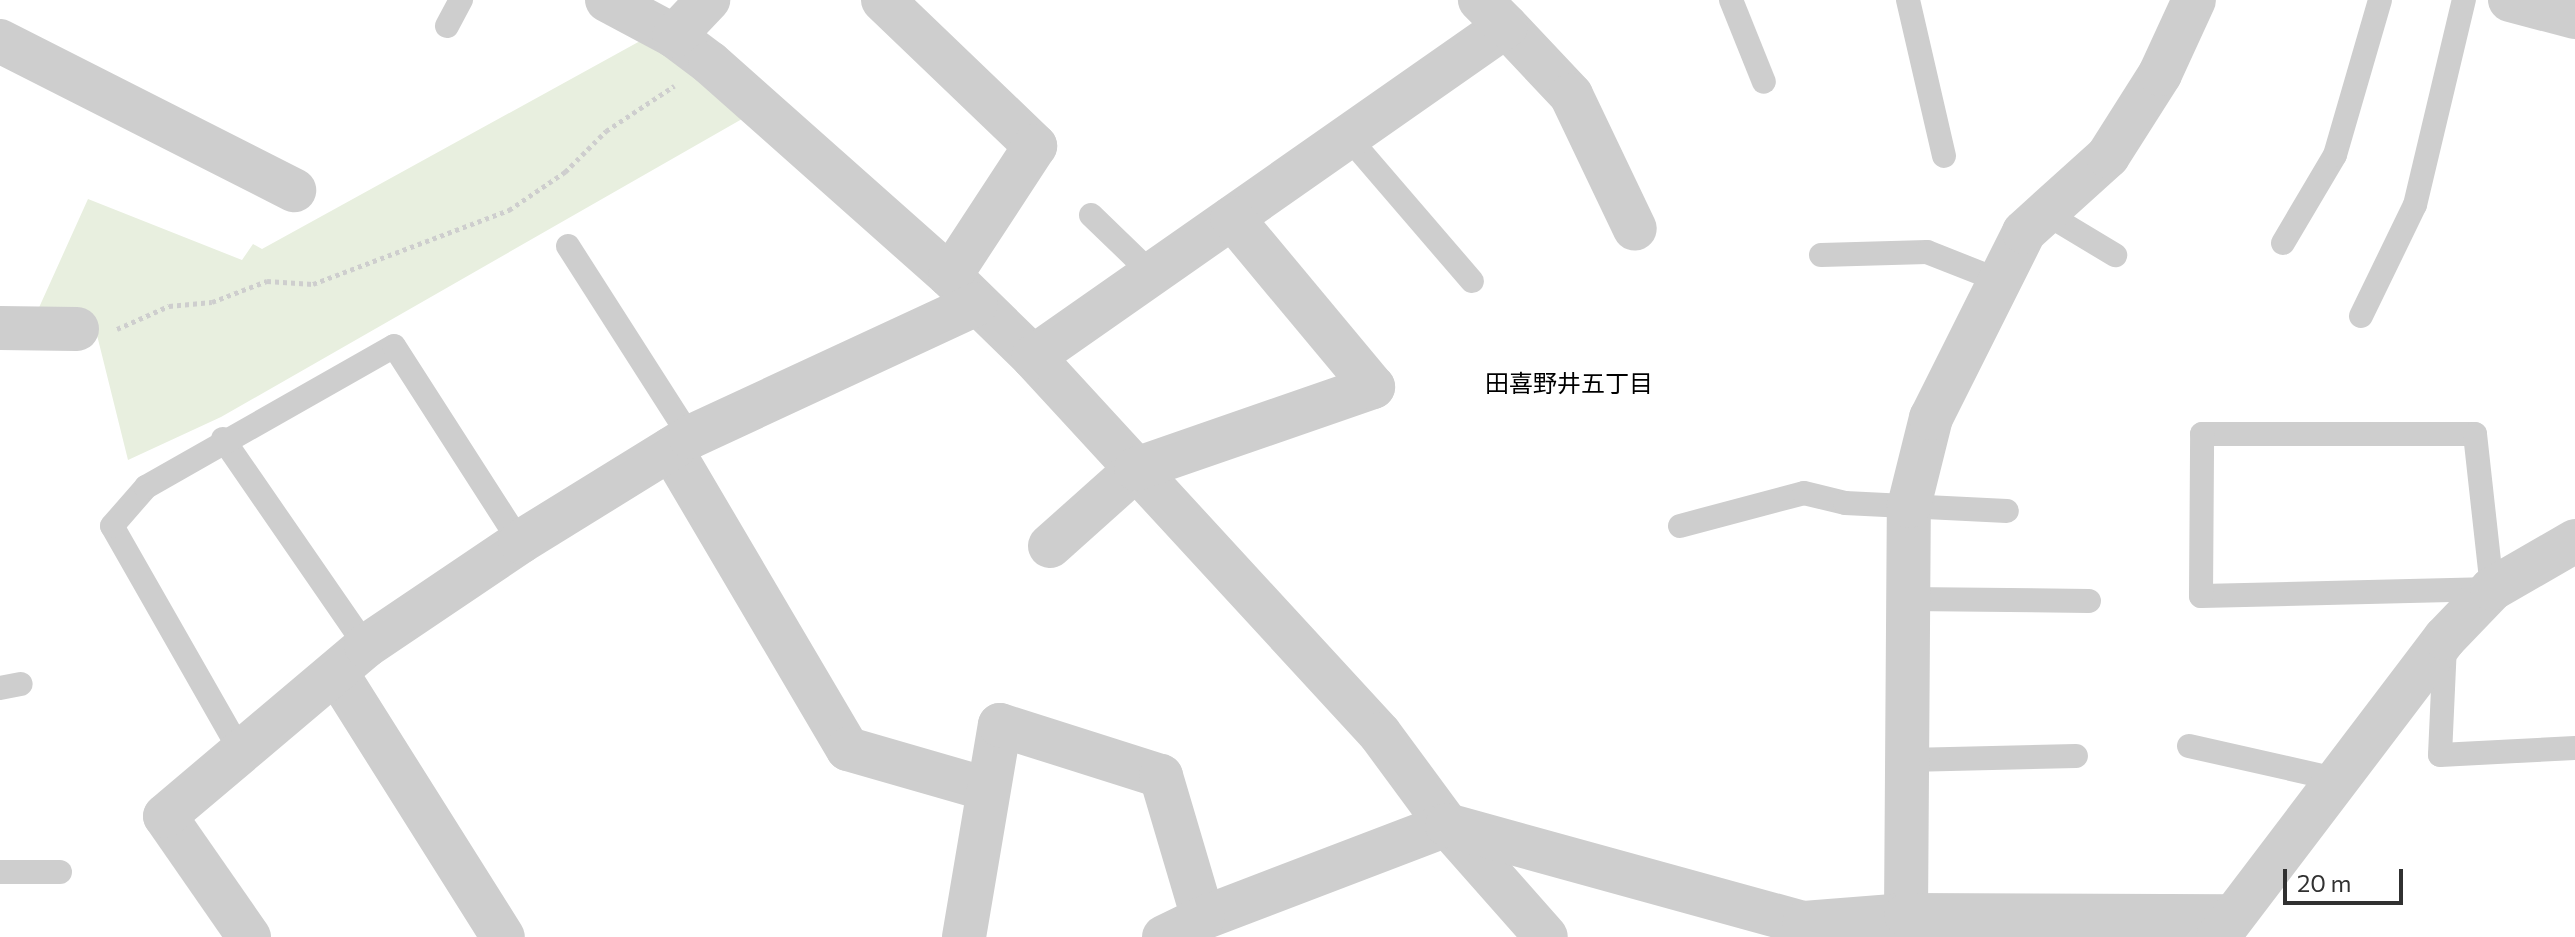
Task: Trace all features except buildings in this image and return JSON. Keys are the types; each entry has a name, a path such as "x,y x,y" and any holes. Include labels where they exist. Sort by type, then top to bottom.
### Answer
{"street":[{"path":"607,0 674,36 710,63 963,290 1033,357 1380,734 1447,825 1546,937"},
{"path":"674,36 708,0"},
{"path":"249,937 165,816 351,659 520,542 681,443 963,290 1035,146 883,0"},
{"path":"1906,915 1909,506 1931,418 2024,232 2108,156 2160,74 2194,0"},
{"path":"2510,0 2575,17"},
{"path":"1033,357 1348,137 1493,13 1571,95 1635,229"},
{"path":"0,41 294,190"},
{"path":"1050,546 1136,469 1373,387 1232,218"},
{"path":"0,328 77,329"},
{"path":"681,443 848,749 987,789"},
{"path":"1164,937 1203,918 1447,825 1804,923 1906,915 2225,926 2445,638 2492,589 2575,541"},
{"path":"351,659 503,937"},
{"path":"966,937 987,789 1000,725 1161,776 1203,918"}],"lane":[{"path":"447,26 461,0"},
{"path":"1731,0 1764,82"},
{"path":"1908,0 1944,156"},
{"path":"2283,243 2335,155 2380,0"},
{"path":"2361,316 2415,205 2464,0"},
{"path":"1348,137 1472,281"},
{"path":"2045,213 2115,255"},
{"path":"1091,215 1152,274"},
{"path":"568,246 681,443"},
{"path":"1821,255 1927,252 1998,280"},
{"path":"241,752 112,526 146,487 223,439 394,346 520,542"},
{"path":"2202,434 2475,434 2492,589 2201,596 2202,434"},
{"path":"223,439 351,659"},
{"path":"1680,526 1804,493 1845,503 2007,511"},
{"path":"1908,599 2089,601"},
{"path":"2445,638 2440,755 2575,748"},
{"path":"2189,746 2336,779"},
{"path":"1908,760 2076,756"},
{"path":"0,872 60,872"}],"path":[{"path":"77,329 112,331 169,306 212,302 267,281 313,284 509,210 565,172 606,131 710,63"}],"green space":[{"path":"651,35 749,115 221,417 128,460 93,319 37,312 88,199 242,260 253,244 262,249"}],"district":[{"name":"田喜野井五丁目","path":"1569,383"}]}
